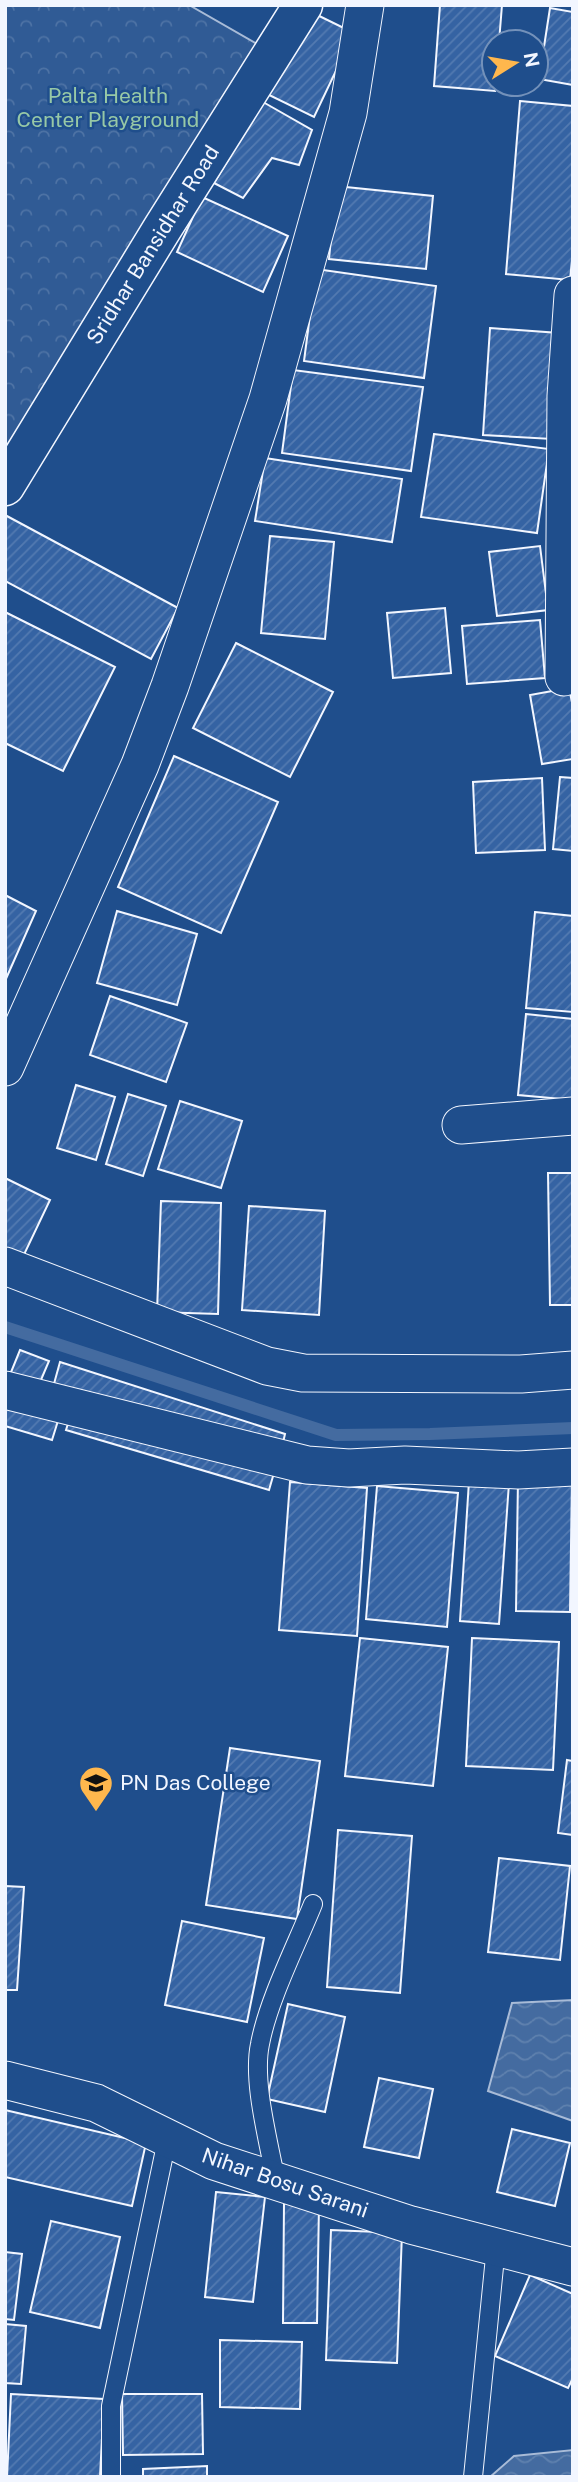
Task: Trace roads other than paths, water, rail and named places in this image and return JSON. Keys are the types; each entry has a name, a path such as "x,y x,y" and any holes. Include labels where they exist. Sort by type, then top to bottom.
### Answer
{"street":[{"name":"Sridhar Bansidhar Road","path":"5,486 303,5"},
{"path":"5,1067 140,765 188,634 275,373 348,113 365,5"},
{"path":"564,677 569,477 566,396 573,295"},
{"path":"461,1125 573,1116"},
{"path":"5,1266 267,1366 303,1373 521,1374 573,1370"},
{"path":"5,1390 307,1465 349,1468 405,1465 518,1470 573,1467"},
{"name":"Nihar Bosu Sarani","path":"5,2080 96,2103 214,2161 276,2182 411,2225 573,2267"}],"lane":[{"path":"276,2182 258,2075 260,2044 272,2005 313,1904"},
{"path":"111,2477 111,2406 167,2140"},
{"path":"473,2477 496,2247"}],"water":[{"path":"573,2000 573,2121 488,2091 512,2003"},
{"path":"573,2450 573,2477 490,2477 514,2456"}],"waterway":[{"path":"5,1327 336,1435 573,1428"}],"place":[{"name":"PN Das College","path":"96,1813"}],"park label":[{"name":"Palta Health Center Playground","path":"108,108"}]}
